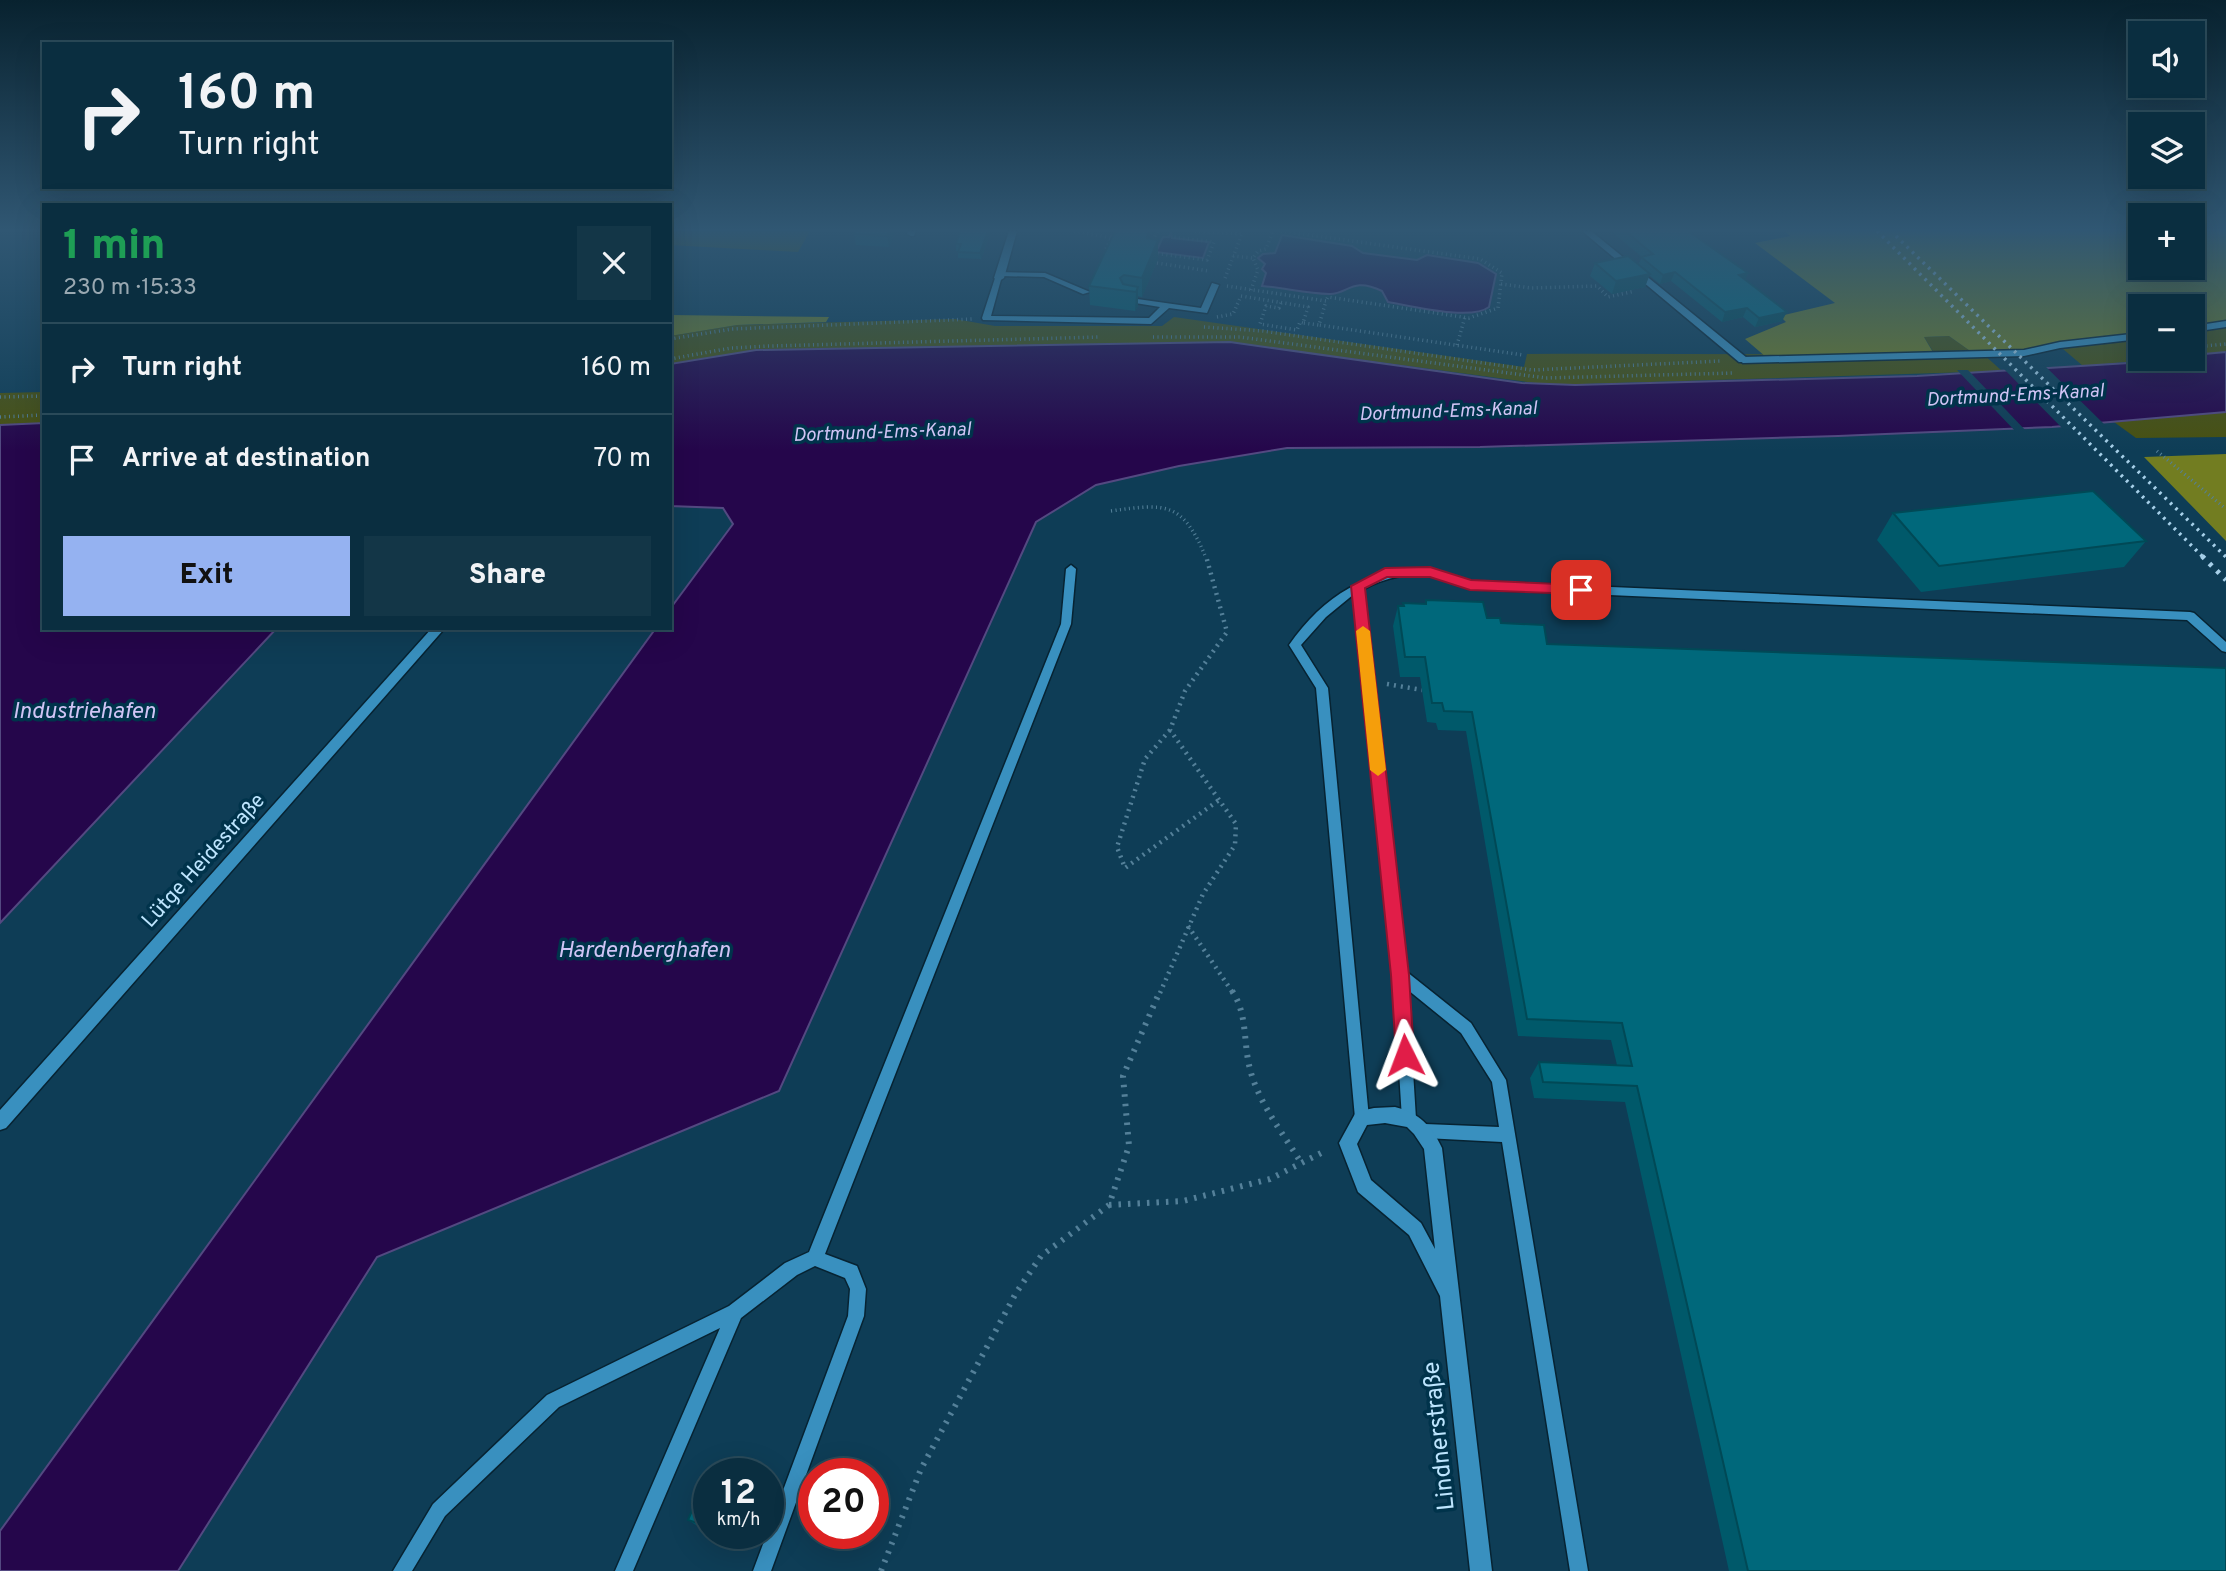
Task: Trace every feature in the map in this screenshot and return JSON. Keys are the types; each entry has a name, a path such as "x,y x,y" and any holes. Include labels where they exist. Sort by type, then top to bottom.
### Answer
{"street":[{"path":"1675,304 1743,360"},
{"name":"Lütge Heidestraße","path":"0,1122 437,630"},
{"path":"1362,1118 1385,1113 1409,1119 1425,1131"},
{"name":"Lindnerstraße","path":"1362,1118 1348,1143 1364,1185 1415,1229 1450,1295"},
{"name":"Lindnerstraße","path":"1425,1131 1433,1148 1481,1571"}],"lane":[{"path":"991,304 986,318 1151,321 1166,306"},
{"path":"1156,304 1204,312 1208,304"},
{"path":"2205,327 2226,324"},
{"path":"1743,360 2024,353 2060,345 2128,337"},
{"path":"402,1571 439,1510 553,1401 735,1311 791,1269 815,1258 1066,624 1071,569"},
{"path":"1362,1118 1322,688 1295,645 1321,612 1358,586 1385,573 1430,572 1470,585 2190,616 2226,648"},
{"path":"1358,586 1400,975 1409,1119"},
{"path":"1400,975 1466,1028 1499,1080 1579,1571"},
{"path":"1425,1131 1508,1135"},
{"path":"762,1571 856,1316 858,1289 851,1272 815,1258"},
{"path":"624,1571 735,1311"}],"path":[{"path":"1204,312 1203,315 1216,317 1233,314 1239,304"},
{"path":"1280,304 1279,307 1266,306 1260,324 1297,330 1300,322 1523,355"},
{"path":"1291,304 1308,307 1303,323"},
{"path":"1319,325 1325,304"},
{"path":"1378,304 1465,317 1481,316 1498,308 1498,304"},
{"path":"1457,345 1465,317"},
{"path":"672,339 732,329 986,318"},
{"path":"1200,326 1270,332 1532,370 1743,360"},
{"path":"1268,339 1270,332"},
{"path":"672,359 756,347 1099,337"},
{"path":"1153,337 1268,339 1546,378 1743,373"},
{"path":"2205,346 2226,344"},
{"path":"0,397 42,396"},
{"path":"0,417 42,415"},
{"path":"2157,451 2226,509"},
{"path":"1111,511 1164,506 1175,510 1196,530 1227,632 1185,691 1170,730 1145,759 1116,847 1125,868 1219,800"},
{"path":"1379,683 1422,690"},
{"path":"1109,1205 1129,1146 1123,1076 1203,894 1235,845 1236,824 1170,730"},
{"path":"1188,926 1241,1004 1250,1071 1273,1118 1302,1164"},
{"path":"881,1571 921,1469 1016,1293 1041,1256 1109,1205 1183,1201 1270,1179 1325,1151"}],"green space":[{"path":"1829,304 2128,304 2128,340 2032,352 1973,353 1949,336 1924,337 1934,354 1766,357 1745,339 1786,322 1780,316"},
{"path":"2205,304 2226,304 2226,327 2205,330"},
{"path":"672,315 829,317 826,322 737,325 672,336"},
{"path":"1174,317 1524,367 1527,354 1934,353 1924,337 1949,336 1973,353 1982,353 2002,371 1550,385 1230,342 756,350 672,364 672,336 737,325 955,319 995,326 1162,326"},
{"path":"2226,327 2226,352 2205,354 2205,330"},
{"path":"2128,340 2128,362 2083,366 2063,349"},
{"path":"42,392 42,423 0,425 0,393"},
{"path":"2226,412 2226,437 2136,438 2114,422"},
{"path":"2226,454 2226,541 2144,457"}],"water":[{"path":"1401,304 1490,304 1480,311 1469,313"},
{"name":"Hardenberghafen","path":"1230,342 1522,383 1575,385 1917,376 2128,363 2128,371 2205,371 2205,354 2226,352 2226,412 2052,427 1838,436 1480,447 1287,448 1179,466 1096,485 1036,522 779,1091 377,1257 178,1571 0,1571 0,1531 655,630 672,630 672,606 733,524 723,508 672,506 672,364 756,350"},
{"name":"Industriehafen","path":"42,423 42,630 275,630 0,923 0,425"}],"pier":[{"path":"2044,365 2106,426 2064,430 2003,368"},
{"path":"1957,370 1968,370 2027,432 2016,432"}],"building":[{"path":"1715,304 1777,304 1787,312 1759,318 1747,308 1725,312"},
{"path":"2093,491 2146,541 1939,566 1893,513"},
{"path":"1426,600 1483,602 1487,618 1500,618 1501,623 1544,625 1547,644 2226,668 2226,1571 1748,1571 1637,1086 1543,1082 1539,1062 1632,1066 1622,1023 1527,1019 1472,712 1444,711 1442,703 1432,703 1425,657 1405,657 1398,606 1404,606 1403,603 1426,604"},
{"path":"693,1508 693,1522 688,1520"}],"railway":[{"path":"1950,304 2226,580"},
{"path":"1966,304 2226,557"}],"slow traffic":[{"path":"1363,631 1378,770"}],"route":[{"path":"1405,1055 1400,975 1358,586 1385,573 1430,572 1470,585 1581,590"}],"water label":[{"name":"Dortmund-Ems-Kanal","path":"2015,396"},
{"name":"Dortmund-Ems-Kanal","path":"1448,412"},
{"name":"Dortmund-Ems-Kanal","path":"882,433"}]}
